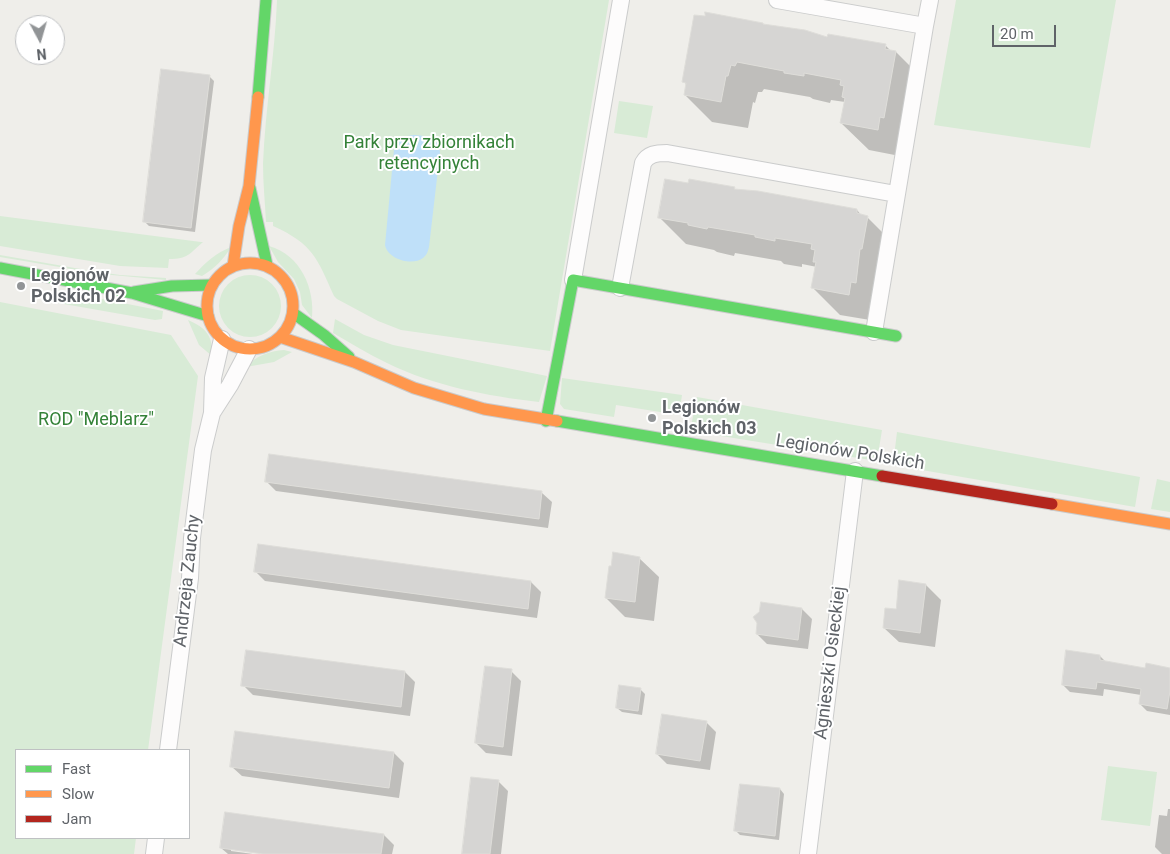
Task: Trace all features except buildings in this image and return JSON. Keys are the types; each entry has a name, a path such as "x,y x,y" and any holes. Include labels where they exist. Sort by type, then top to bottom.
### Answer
{"street":[{"path":"233,266 239,226 249,186 266,0"},
{"path":"546,420 621,0"},
{"path":"777,0 925,26"},
{"path":"874,332 930,0"},
{"path":"620,288 643,163 652,154 667,153 896,194"},
{"path":"249,186 267,265"},
{"path":"256,262 267,265 279,273 288,284 293,298 293,313 289,326 280,338 271,344 249,349 235,346 222,339 211,324 208,316 208,294 212,285 221,274 233,266 256,262"},
{"path":"0,268 132,292 208,316"},
{"path":"572,280 896,336"},
{"path":"132,292 172,286 212,285"},
{"name":"Legionów Polskich","path":"293,313 324,335 354,362"},
{"name":"Legionów Polskich","path":"280,338 354,362 414,388 484,409 1170,524"},
{"name":"Andrzeja Zauchy","path":"168,749 190,578 192,538 203,450 212,413 213,378 222,339"},
{"name":"Andrzeja Zauchy","path":"212,413 230,385 249,349"},
{"name":"Agnieszki Osieckiej","path":"808,854 854,472"},
{"path":"154,854 156,839"}],"green space":[{"name":"Park przy zbiornikach retencyjnych","path":"277,0 609,0 550,351 401,330 378,321 337,299 312,253 297,239 273,226 273,222 266,222 263,164"},
{"path":"956,0 1116,0 1090,148 934,125"},
{"path":"619,101 653,106 647,138 614,133"},
{"path":"0,216 203,242 184,257 169,259 168,268 120,266 0,246"},
{"path":"269,246 280,250 290,257 304,274 311,296 312,318 302,305 300,292 294,279 278,262"},
{"path":"231,247 222,260 211,270 202,276 195,274 212,258"},
{"path":"0,255 92,271 166,278 166,280 101,274 0,257"},
{"path":"244,275 256,275 272,284 279,294 281,306 279,318 272,328 256,337 244,337 233,332 224,323 219,312 219,300 224,289 233,280"},
{"path":"57,290 163,311 162,319 155,320 58,303 55,301"},
{"name":"ROD \"Meblarz\"","path":"0,302 171,335 198,376 148,749 15,749 15,839 136,839 134,854 0,854"},
{"path":"335,319 364,335 393,345 547,376 539,402 461,389 405,371 373,356 333,333"},
{"path":"188,320 204,329 210,337 212,356 199,345"},
{"path":"284,350 292,352 274,362 246,367 263,355"},
{"path":"562,378 682,395 679,415 616,405 614,417 564,409 560,404"},
{"path":"697,397 882,430 877,461 690,431"},
{"path":"897,432 1140,477 1135,507 893,465"},
{"path":"1157,479 1170,482 1170,512 1151,509"},
{"path":"1108,766 1157,772 1150,826 1101,820"}],"water":[{"path":"415,135 435,140 440,152 429,247 423,258 407,261 396,258 387,250 385,245 394,149 402,138"}],"traffic: fast":[{"path":"258,97 266,0"},
{"path":"250,188 267,265"},
{"path":"0,268 132,293 208,316"},
{"path":"546,421 573,280 896,336"},
{"path":"134,292 172,286 212,285"},
{"path":"293,313 324,335 349,357"},
{"path":"557,421 882,476"}],"traffic: slow":[{"path":"233,266 239,226 249,186 258,97"},
{"path":"250,263 267,266 281,275 290,289 293,306 290,323 281,337 267,346 250,349 233,346 219,337 210,323 207,306 210,289 219,275 233,266 250,263"},
{"path":"280,337 354,362 414,388 484,409 557,421"},
{"path":"1052,504 1170,524"}],"traffic: jam":[{"path":"882,476 1052,504"}],"place":[{"name":"Legionów Polskich 02","path":"21,286"},
{"name":"Legionów Polskich 03","path":"652,418"}]}
